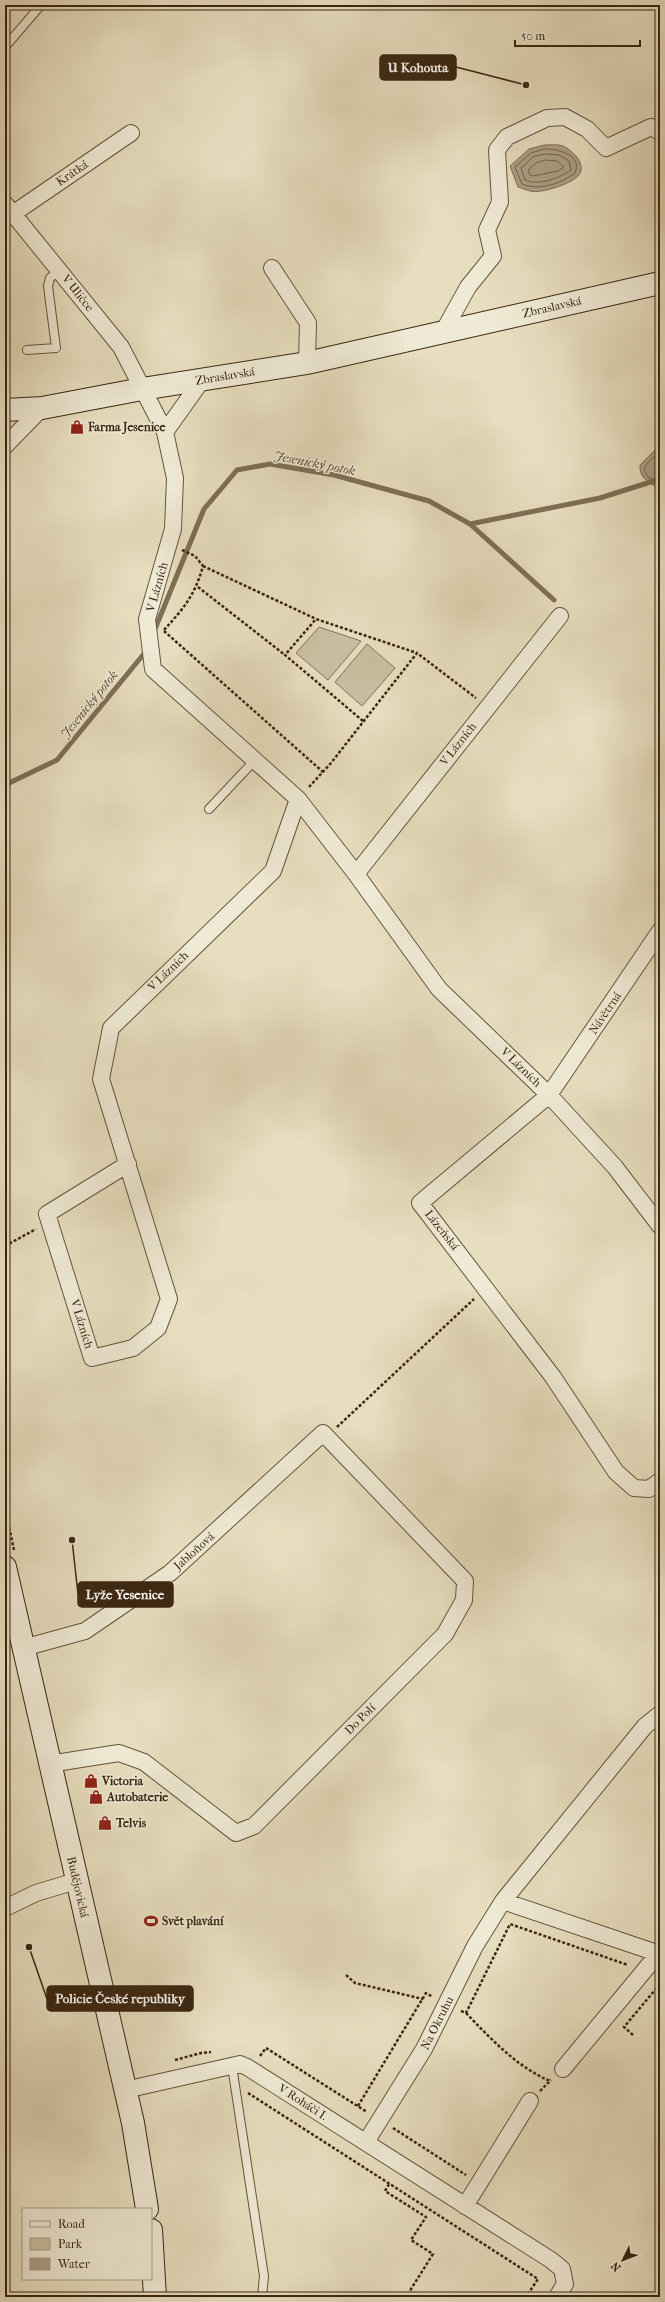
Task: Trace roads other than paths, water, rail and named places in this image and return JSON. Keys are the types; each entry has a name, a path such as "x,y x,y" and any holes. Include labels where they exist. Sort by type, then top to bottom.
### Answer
{"main road":[{"name":"Zbraslavská","path":"5,410 42,408 142,389 307,363 660,283"},
{"name":"Budějovická","path":"5,1567 125,2090 147,2208"},
{"path":"152,2247 155,2297"}],"street":[{"path":"443,332 468,287 493,256 487,230 500,202 497,150 507,137 547,118 565,117 587,129 606,148 651,127 660,132"},
{"name":"Krátká","path":"7,206 131,133"},
{"name":"V Uličce","path":"7,206 121,347 142,389"},
{"path":"272,268 308,323 307,363"},
{"path":"165,432 202,380"},
{"name":"V Lázních","path":"142,389 165,432 175,478 173,529 147,619 153,668 298,799 356,874 438,989 549,1095"},
{"path":"5,446 42,408"},
{"name":"V Lázních","path":"356,874 560,616"},
{"name":"V Lázních","path":"128,1164 47,1214 92,1358 133,1348 158,1328 169,1299 128,1164 101,1079 112,1028 273,871 298,799"},
{"name":"Návětrná","path":"549,1095 660,931"},
{"path":"549,1095 615,1167 660,1226"},
{"name":"Lázeňská","path":"549,1095 420,1203 486,1287 553,1377 616,1472 634,1488 649,1489 660,1480"},
{"name":"Jabloňová","path":"23,1648 85,1631 170,1573 325,1435"},
{"name":"Do Polí","path":"49,1764 119,1754 144,1762 236,1833 254,1826 445,1634 464,1600 466,1581 325,1435"},
{"name":"Na Okruhu","path":"366,2142 424,2050 475,1946 503,1901 645,1726 660,1714"},
{"path":"5,1908 36,1893 76,1881"},
{"path":"503,1901 659,1954 563,2069"},
{"name":"V Roháči I.","path":"125,2090 240,2064 247,2067 366,2142 562,2270 565,2284 557,2297"},
{"path":"465,2206 530,2101"}],"lane":[{"path":"5,47 42,5"},
{"path":"28,350 56,348 48,286 50,278 59,270"},
{"path":"209,809 255,760"},
{"path":"232,2066 264,2276 262,2297"}],"water":[{"path":"544,145 561,145 574,154 581,166 579,175 570,182 548,190 535,192 518,187 510,166 529,149"},
{"path":"654,451 660,451 660,487 658,488 645,479 640,469 640,465"}],"waterway":[{"name":"Jesenický potok","path":"153,634 204,509 237,470 270,464 334,475 429,501 470,524 600,498 660,479"},
{"path":"470,524 554,600"},
{"name":"Jesenický potok","path":"5,785 57,760 147,650"}],"place":[{"name":"U Kohouta","path":"526,85"},
{"name":"Farma Jesenice","path":"77,427"},
{"name":"Lyže Yesenice","path":"72,1540"},
{"name":"Victoria","path":"91,1781"},
{"name":"Autobaterie","path":"96,1797"},
{"name":"Telvis","path":"105,1823"},
{"name":"Svět plavání","path":"151,1921"},
{"name":"Policie České republiky","path":"29,1947"}]}
